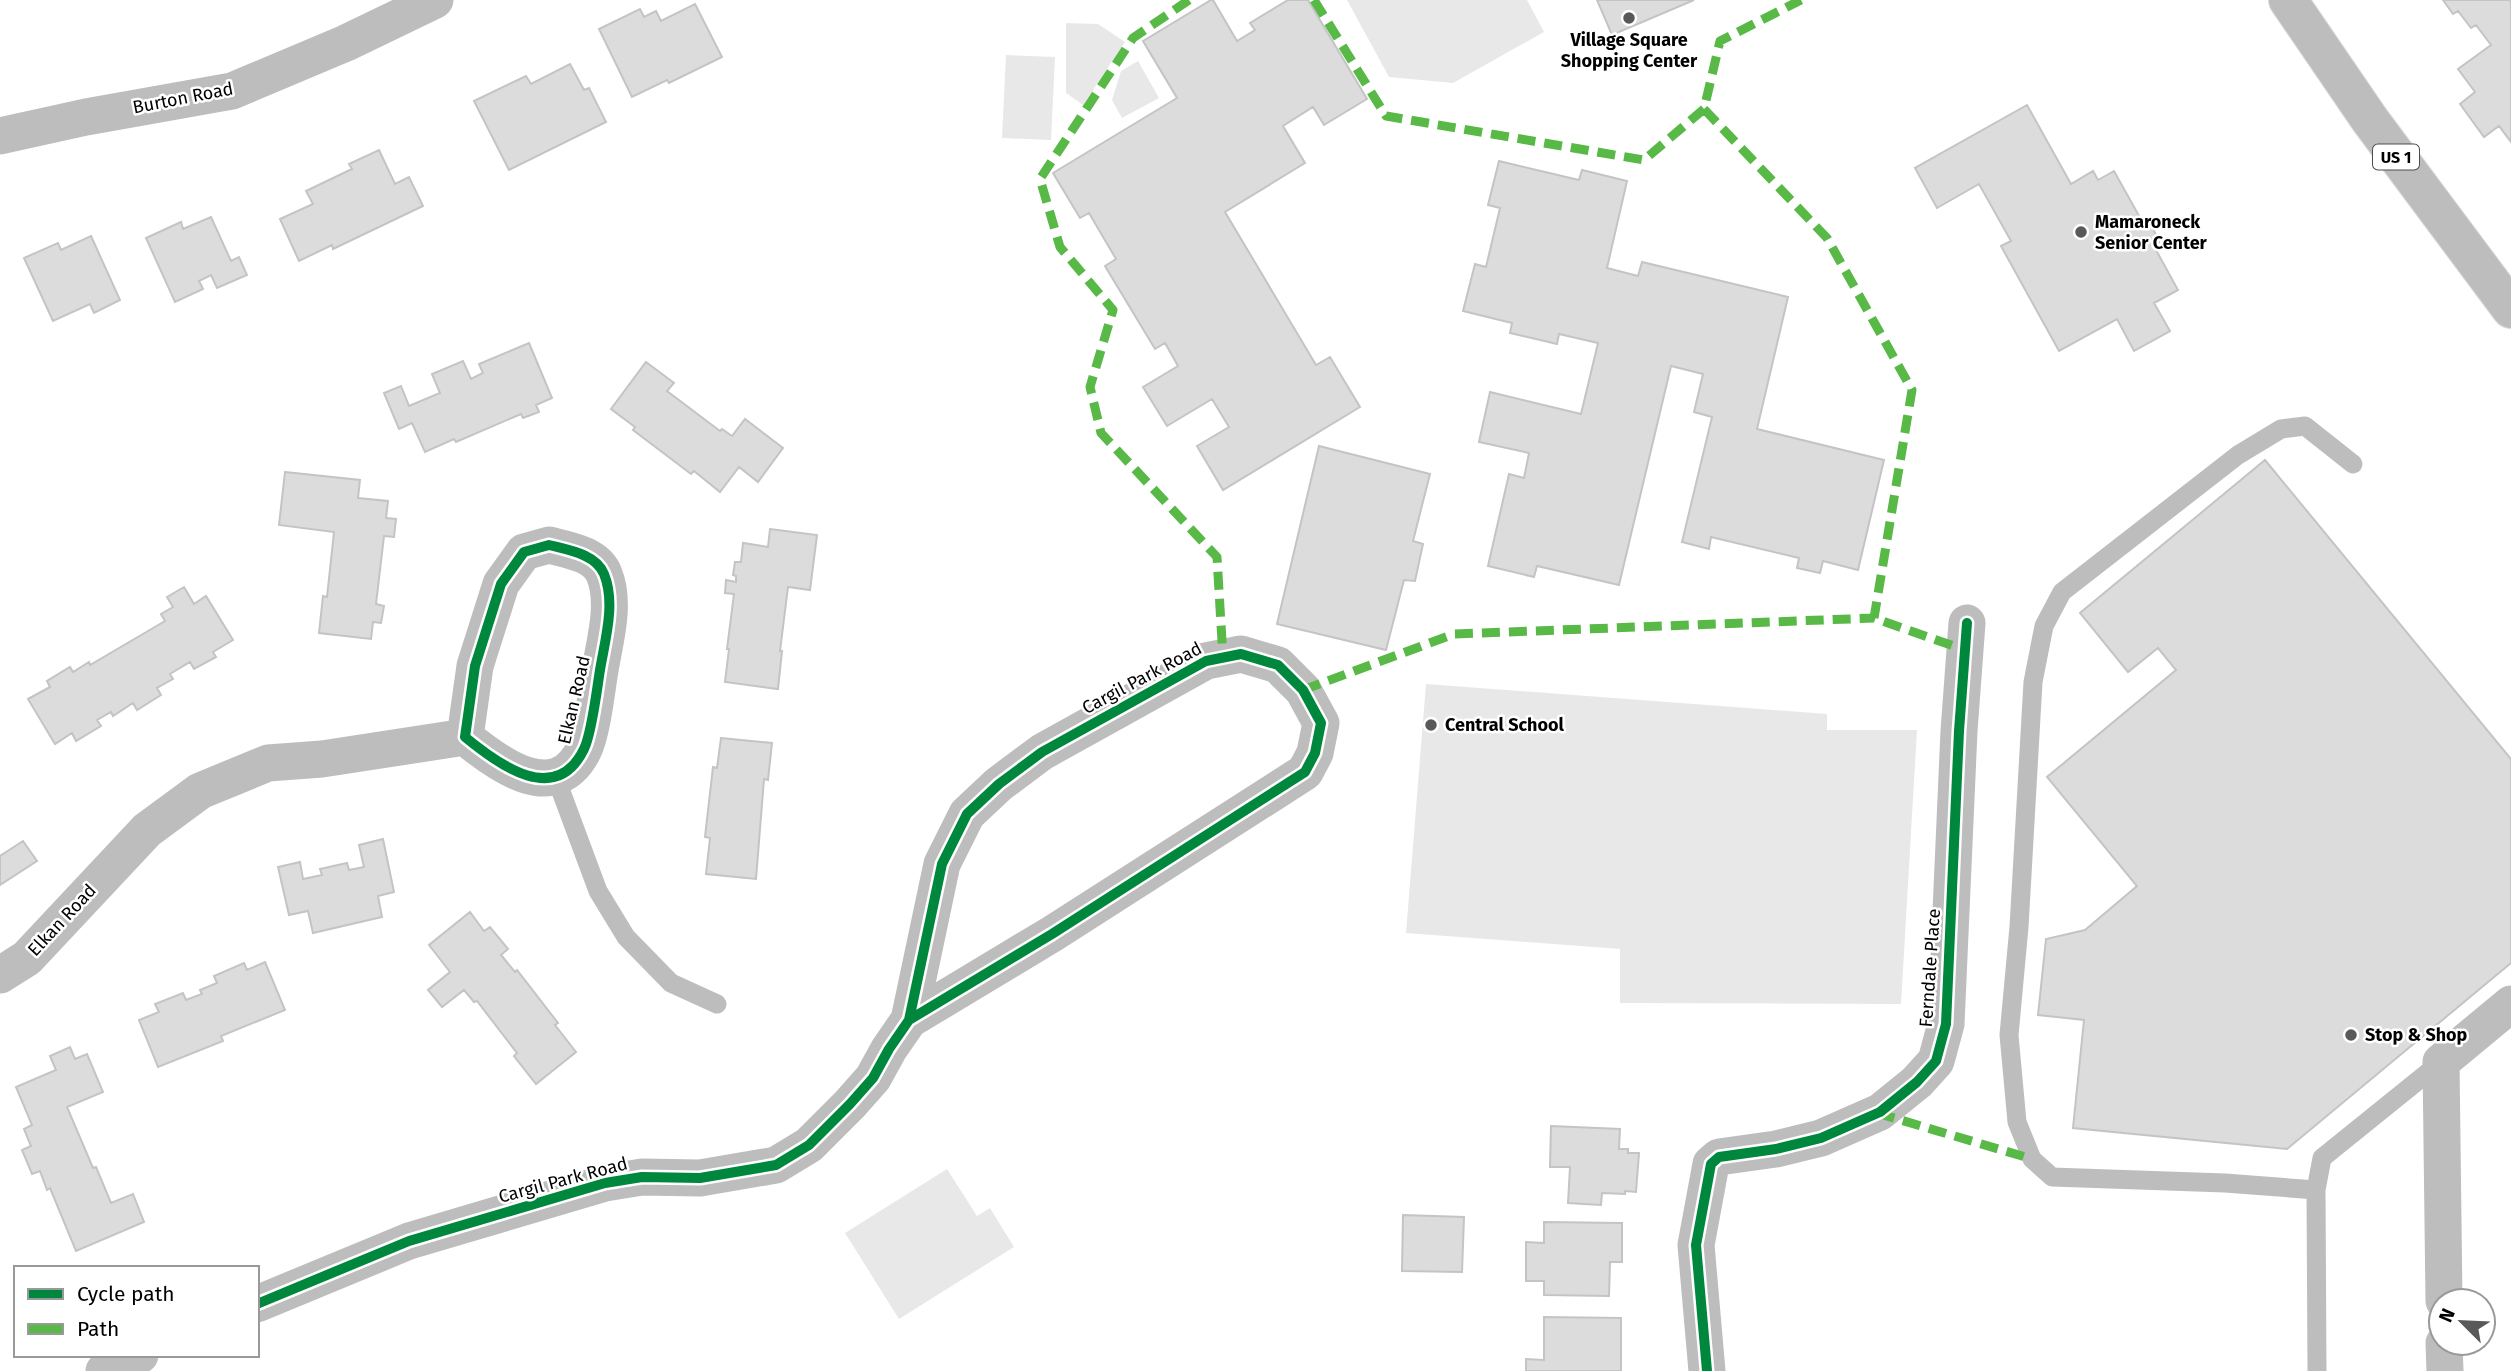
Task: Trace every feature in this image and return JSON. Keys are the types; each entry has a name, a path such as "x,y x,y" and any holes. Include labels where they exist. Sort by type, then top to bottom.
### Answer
{"main road":[{"name":"US 1","path":"2288,0 2444,223 2511,309"}],"street":[{"name":"Burton Road","path":"0,136 86,117 232,91 346,43 435,0"},
{"name":"Elkan Road","path":"0,975 27,958 147,830 200,791 268,763 322,759 465,737 475,666 501,584 524,552 549,545 585,555 604,572 610,602 598,684 585,747 569,772 556,778"},
{"name":"Ferndale Place","path":"1707,1371 1696,1245 1711,1164 1719,1157 1776,1149 1821,1138 1877,1113 1917,1082 1936,1061 1947,1024 1959,731 1967,623"},
{"name":"Cargil Park Road","path":"259,1303 409,1241 605,1183 642,1177 700,1178 776,1165 809,1145 850,1104 873,1077 909,1020 942,864 967,814 999,784 1042,752 1206,661 1241,654 1278,665 1303,690 1321,723 1315,753 1306,772 1052,934 909,1020"},
{"path":"465,737 490,758 530,778 556,778"},
{"path":"2444,1287 2441,1062 2511,1004"},
{"path":"104,1371 136,1357"}],"lane":[{"path":"2316,1190 2211,1182 2052,1177 2032,1159 2017,1122 2009,1035 2019,927 2033,682 2044,626 2062,592 2238,455 2281,429 2305,426 2353,464"},
{"path":"556,778 598,891 626,937 671,982 717,1004"},
{"path":"2317,1371 2316,1190 2322,1158 2441,1062"}],"shaded area":[{"path":"1347,0 1527,0 1544,32 1453,83 1389,77"},
{"path":"1066,23 1098,24 1125,42 1083,105 1066,93"},
{"path":"1006,55 1055,57 1051,140 1002,138"},
{"path":"1138,61 1159,98 1122,118 1112,100 1121,71"},
{"path":"1426,684 1827,714 1827,730 1917,730 1901,1004 1620,1003 1620,949 1406,933"},
{"path":"947,1169 977,1216 990,1208 1014,1247 899,1319 845,1233"}],"building":[{"path":"1211,0 1237,41 1255,30 1250,23 1288,0 1308,0 1367,99 1324,125 1313,107 1283,126 1305,163 1225,212 1316,365 1330,357 1360,407 1223,490 1197,446 1229,427 1212,399 1167,426 1143,387 1178,366 1165,343 1155,349 1105,266 1116,259 1089,213 1080,218 1053,173 1177,98 1143,41"},
{"name":"Village Square Shopping Center","path":"1597,0 1694,0 1612,35"},
{"path":"2443,0 2511,2 2511,142 2499,126 2484,137 2460,104 2475,92 2458,69 2491,45 2476,25 2471,28 2458,11 2453,14"},
{"path":"695,4 722,57 669,83 667,80 632,97 599,29 640,9 644,17 656,11 661,21"},
{"path":"570,64 584,90 589,88 606,122 509,170 474,101 526,76 531,84"},
{"name":"Mamaroneck Senior Center","path":"2027,105 2071,184 2093,171 2098,180 2114,171 2143,223 2151,224 2159,242 2156,250 2178,290 2154,303 2170,331 2134,351 2117,319 2059,351 2001,246 2011,241 1979,184 1937,208 1915,168"},
{"path":"379,150 395,184 409,177 423,206 333,249 332,245 299,261 280,219 313,204 306,191 352,169 349,164"},
{"path":"1499,161 1579,180 1582,170 1627,181 1607,268 1638,276 1642,262 1788,297 1757,429 1884,460 1858,570 1823,561 1820,573 1797,568 1799,558 1711,537 1709,549 1682,542 1712,417 1694,412 1703,374 1671,366 1619,585 1537,566 1534,577 1488,566 1509,474 1524,478 1529,453 1479,442 1490,392 1581,414 1598,343 1559,334 1557,344 1510,333 1512,323 1463,311 1475,264 1486,267 1500,208 1488,205"},
{"path":"211,217 231,261 239,257 247,275 217,288 211,275 199,281 203,289 175,302 146,238 181,222 183,229"},
{"path":"91,236 120,300 94,313 90,304 53,321 24,258 58,243 61,250"},
{"path":"529,343 552,398 536,405 539,412 523,418 521,414 456,442 454,439 425,452 412,423 399,429 384,393 401,386 409,406 440,393 432,374 463,361 471,379 483,373 479,364"},
{"path":"646,362 674,383 667,391 720,431 722,429 732,436 745,419 783,448 758,482 739,467 720,492 694,471 691,474 633,430 635,427 611,409"},
{"path":"1319,446 1430,474 1413,541 1423,544 1415,581 1404,580 1386,650 1277,624"},
{"path":"2265,460 2511,759 2511,963 2287,1149 2073,1128 2084,1020 2038,1015 2046,939 2085,930 2137,886 2047,777 2176,670 2158,648 2128,672 2080,613"},
{"path":"285,472 360,480 358,498 388,501 386,518 396,519 394,537 384,536 376,604 384,606 381,623 373,622 371,639 319,633 323,596 327,597 334,532 279,525"},
{"path":"770,529 817,535 810,590 788,587 778,689 725,682 734,594 725,593 726,580 736,582 736,576 733,575 735,562 741,562 743,543 768,547"},
{"path":"184,587 194,604 206,596 233,640 213,652 216,657 194,669 190,662 170,674 173,679 157,688 161,695 137,710 133,703 113,716 111,712 97,720 101,726 76,741 72,733 55,744 28,699 50,687 47,681 70,667 73,672 89,662 90,665 165,621 161,614 173,607 167,597"},
{"path":"721,738 772,743 768,780 764,779 756,879 706,874 710,838 705,837 713,767 717,768"},
{"path":"383,839 394,892 378,896 382,917 313,933 308,911 289,915 278,867 300,862 303,879 322,875 320,869 347,863 349,870 364,867 359,845"},
{"path":"23,841 37,861 0,885 0,856"},
{"path":"470,912 484,931 490,927 508,949 501,955 515,972 517,970 558,1023 555,1025 576,1052 536,1084 514,1056 517,1053 477,1001 474,1002 464,990 442,1007 428,990 450,972 429,945"},
{"path":"265,962 285,1010 221,1036 223,1041 158,1067 139,1020 159,1012 155,1004 183,993 186,1000 202,994 200,990 217,983 214,976 244,963 247,970"},
{"path":"70,1047 75,1059 87,1054 103,1092 67,1107 111,1203 133,1194 144,1222 76,1251 50,1188 47,1190 40,1171 32,1174 22,1150 31,1146 24,1129 32,1125 16,1087 56,1070 50,1056"},
{"path":"1551,1126 1620,1129 1619,1149 1628,1149 1628,1153 1639,1153 1636,1192 1602,1193 1601,1205 1568,1203 1570,1167 1550,1167"},
{"path":"1403,1215 1464,1217 1462,1272 1402,1271"},
{"path":"1544,1222 1622,1223 1622,1262 1610,1262 1609,1296 1544,1295 1544,1281 1526,1281 1526,1242 1544,1243"},
{"path":"1544,1317 1621,1318 1621,1371 1526,1371 1526,1359 1544,1360"}],"marked path":[{"path":"1189,0 1133,38 1040,179 1060,247 1113,310 1090,387 1101,433 1217,557 1223,658"},
{"path":"1314,0 1386,116 1644,160 1704,109 1720,41 1801,0"},
{"path":"1704,109 1827,238 1912,390 1874,618 1965,650"},
{"path":"1303,690 1454,634 1874,618"},
{"path":"1877,1113 2032,1159"}],"cycle path":[{"path":"549,545 588,557 600,567 607,585 609,609 607,634 587,742 572,766 558,776 543,778 510,768 465,737 475,666 501,584 524,552 549,545"},
{"path":"1707,1371 1696,1245 1711,1164 1719,1157 1776,1149 1821,1138 1880,1112 1917,1082 1936,1061 1946,1024 1959,731 1967,623"},
{"path":"1241,654 1278,665 1303,690 1321,723 1315,753 1305,772 1052,934 909,1020 942,864 967,814 999,784 1042,752 1206,661 1241,654"},
{"path":"259,1303 409,1241 605,1183 642,1177 700,1178 776,1165 809,1145 850,1104 873,1078 909,1020"}],"place":[{"name":"Village Square Shopping Center","path":"1629,18"},
{"name":"Mamaroneck Senior Center","path":"2081,232"},
{"name":"Central School","path":"1431,725"},
{"name":"Stop & Shop","path":"2351,1035"}]}
